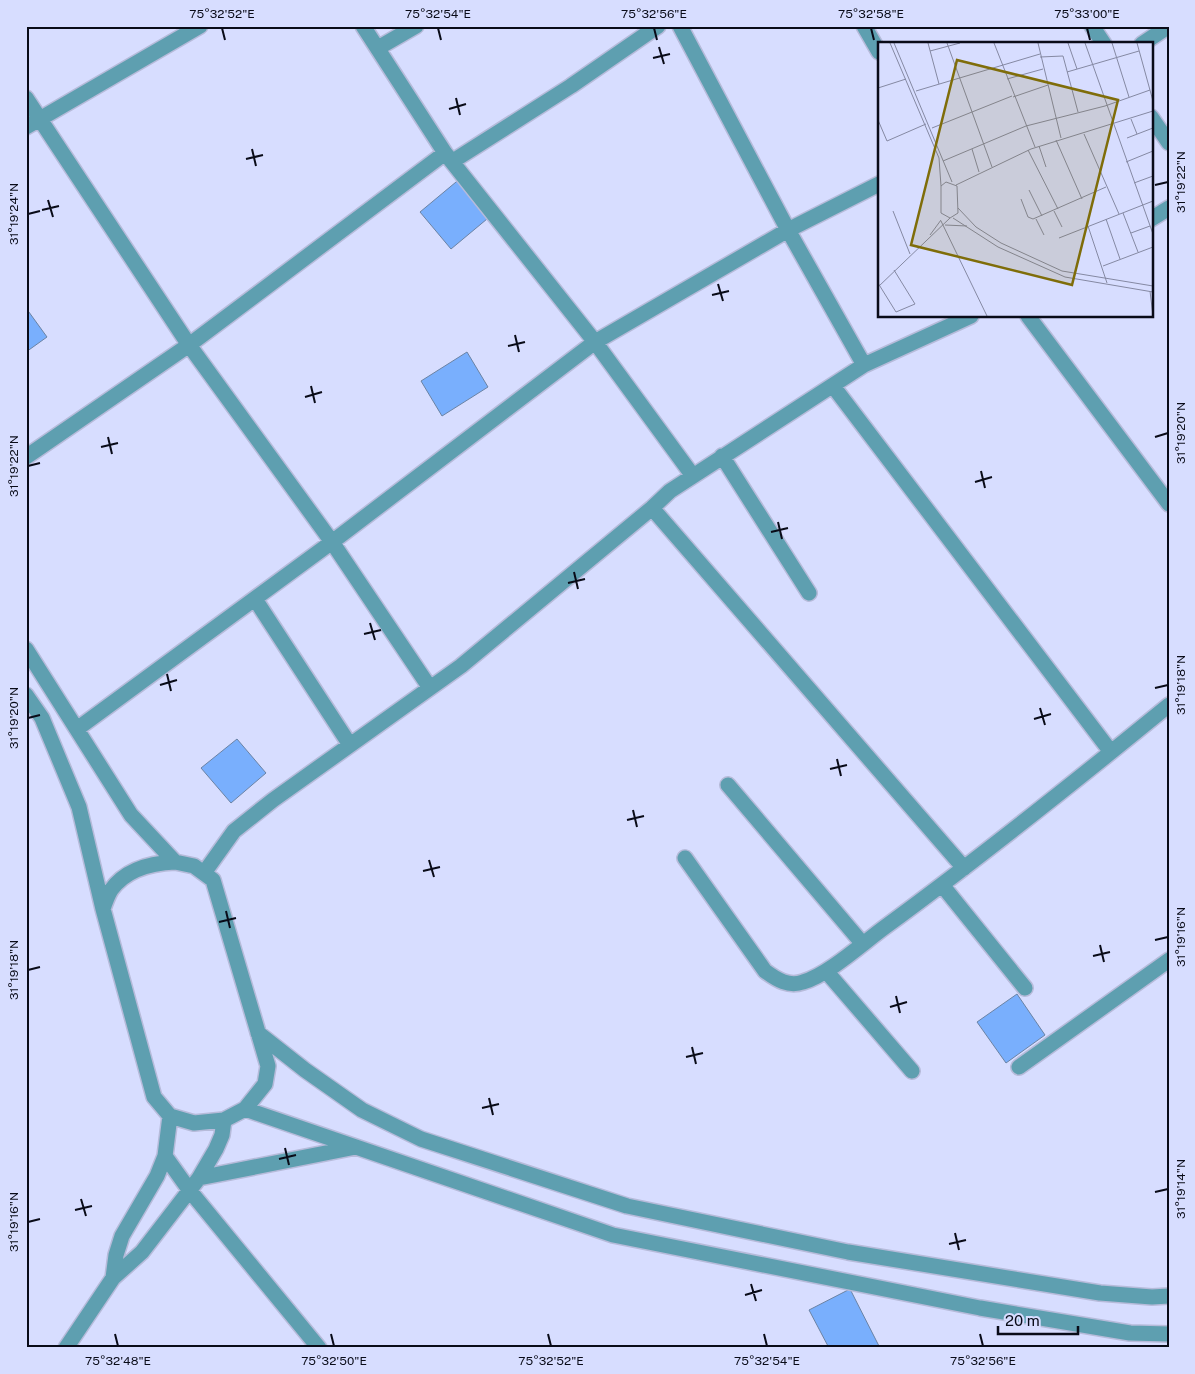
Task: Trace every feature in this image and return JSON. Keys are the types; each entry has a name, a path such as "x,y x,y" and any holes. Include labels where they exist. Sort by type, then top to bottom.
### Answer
{"street":[{"path":"26,127 200,26"},
{"path":"363,26 449,157 595,342 693,476"},
{"path":"378,48 416,26"},
{"path":"26,457 189,345 449,157 571,86 658,26"},
{"path":"680,26 788,230 864,365"},
{"path":"864,26 878,50"},
{"path":"1092,26 1103,42"},
{"path":"1145,42 1169,26"},
{"path":"26,98 189,345 332,542 430,688"},
{"path":"1152,118 1169,143"},
{"path":"77,729 332,542 595,342 788,230 878,185"},
{"path":"1152,218 1169,208"},
{"path":"204,873 234,831 272,800 461,666 670,491 864,365 967,318"},
{"path":"1030,318 1169,504"},
{"path":"833,386 1111,752"},
{"path":"722,456 809,593"},
{"path":"652,508 964,868"},
{"path":"254,599 350,746"},
{"path":"26,649 130,815 175,862"},
{"path":"26,695 42,718 79,807 103,908 154,1097 170,1116 194,1123 224,1120 246,1109 265,1084 268,1066 213,880 194,866 175,862 155,863 130,872 111,890 103,908"},
{"path":"685,858 766,971 774,978 790,984 804,982 826,971 942,885 1169,705"},
{"path":"728,784 862,943"},
{"path":"942,885 1025,988"},
{"path":"1019,1067 1169,960"},
{"path":"826,971 912,1071"},
{"path":"258,1033 305,1070 362,1110 421,1138 627,1206 868,1255 1100,1293 1152,1297 1169,1296"},
{"path":"246,1109 613,1235 980,1308 1130,1333 1169,1334"},
{"path":"113,1278 116,1255 122,1236 157,1176 165,1156 170,1116"},
{"path":"66,1348 113,1278 142,1252 194,1185 216,1149 222,1135 224,1120"},
{"path":"194,1185 357,1147"},
{"path":"165,1156 194,1185 319,1348"}],"building":[{"path":"462,177 493,214 451,249 420,212"},
{"path":"26,308 47,337 26,352"},
{"path":"467,352 488,387 442,416 421,381"},
{"path":"237,739 266,773 231,803 201,768"},
{"path":"1017,994 1045,1035 1006,1063 977,1022"},
{"path":"850,1289 880,1348 829,1348 809,1310"}]}
